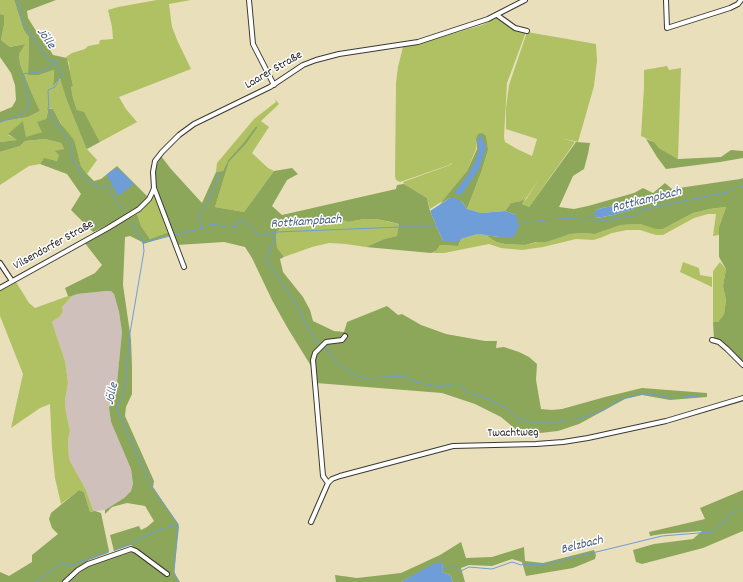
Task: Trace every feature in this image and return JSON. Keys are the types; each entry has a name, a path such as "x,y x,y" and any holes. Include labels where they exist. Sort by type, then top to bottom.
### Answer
{"street":[{"path":"249,0 253,44 274,85"},
{"name":"Laarer Straße","path":"184,267 154,188 153,172 155,161 162,152 186,129 274,85 303,66 316,60 339,54 418,42 476,24 525,0"},
{"path":"666,0 668,28 730,8 738,4 741,0"},
{"path":"497,15 515,28 527,31"},
{"name":"Vilsendorfer Straße","path":"0,288 131,214 149,199 154,188"},
{"path":"0,262 12,281"},
{"path":"310,522 328,483 323,476 312,360 315,353 326,342 342,340 345,336"},
{"path":"712,340 719,342 743,365"},
{"name":"Twachtweg","path":"328,483 332,479 340,476 452,446 536,444 588,438 666,420 743,398"},
{"path":"65,582 78,570 88,564 131,550 136,551 167,574"}],"shaded area":[{"path":"111,291 114,294 122,332 117,383 109,408 111,422 131,469 133,485 131,491 124,498 105,510 95,511 93,510 86,490 69,459 68,440 70,431 65,401 68,383 65,361 52,322 63,312 62,307 72,296 77,294"}],"green space":[{"path":"0,0 14,0 24,31 29,37 28,75 39,75 54,70 53,87 61,78 67,101 86,148 97,160 87,174 81,166 77,152 53,109 46,108 48,111 42,132 26,138 23,122 8,135 18,140 0,142 0,123 28,117 40,111 20,64 19,54 24,44 10,47 1,40 4,15 0,14"},
{"path":"14,0 56,0 27,11 28,18 46,46 49,45 48,47 53,55 67,58 73,86 71,87 73,98 77,110 84,112 100,142 87,149 86,148 67,101 60,78 53,87 54,70 39,75 28,75 29,37 24,31"},
{"path":"157,0 191,0 169,4 172,27 191,69 119,97 126,109 137,122 100,142 84,113 77,110 71,87 73,86 69,63 66,57 72,53 85,49 88,46 99,44 100,40 113,39 108,10"},
{"path":"0,14 4,15 1,40 10,47 25,44 19,54 20,64 40,111 28,117 0,123 0,112 12,107 16,100 15,85 11,73 0,57"},
{"path":"497,18 514,29 526,32 507,83 504,137 505,142 532,156 537,139 506,129 506,108 509,85 527,32 596,44 597,61 594,86 578,142 561,138 575,142 529,207 522,204 527,198 539,179 527,197 521,201 511,203 505,211 481,213 467,209 488,150 476,139 476,149 467,171 444,200 430,209 427,198 403,182 450,165 453,162 449,165 400,182 396,180 396,83 403,47 415,45 482,25"},
{"path":"667,66 669,70 681,68 678,159 659,148 654,142 641,136 644,70"},
{"path":"275,99 279,104 261,121 269,127 252,153 268,168 274,171 244,212 215,207 229,162 246,144 258,127 256,126 228,160 223,171 216,172 217,163 254,119 276,102"},
{"path":"46,107 53,109 61,124 74,140 81,166 94,181 101,179 117,166 148,197 137,208 117,221 93,232 71,210 81,194 67,174 40,164 44,158 57,161 59,155 55,151 64,149 61,143 45,139 25,141 20,146 0,152 0,142 17,140 8,134 23,121 26,137 42,132 37,122 46,119 48,111"},
{"path":"256,126 258,127 246,144 229,162 215,207 244,212 274,171 292,168 298,174 287,180 272,206 282,215 396,189 397,185 404,184 427,198 430,211 443,241 461,239 458,246 440,245 436,251 431,253 366,247 384,239 397,236 399,224 376,219 364,219 348,222 336,218 292,222 286,224 276,232 277,248 284,257 280,259 283,272 303,297 310,310 313,321 334,331 344,332 347,322 387,306 398,315 402,314 421,325 446,334 485,341 497,341 496,348 504,347 519,352 529,357 537,364 536,380 541,409 562,409 642,388 707,393 707,397 670,400 642,395 625,399 579,424 558,431 531,434 520,433 501,417 475,404 442,393 316,383 314,366 311,366 287,327 245,247 224,242 177,245 156,194 158,191 156,185 156,167 161,156 202,203 216,172 223,171 228,160"},
{"path":"482,133 486,136 488,150 467,209 462,202 450,198 440,204 467,171 477,149 476,139 478,134"},
{"path":"45,139 61,143 64,149 59,155 58,161 44,159 40,164 29,166 0,185 0,152 20,146 25,141"},
{"path":"646,139 654,142 659,148 678,159 721,157 731,150 743,151 743,158 666,169"},
{"path":"576,142 590,143 588,154 584,169 573,176 559,207 574,209 588,206 634,193 643,188 653,193 665,183 672,189 743,178 743,363 714,339 713,322 718,322 724,314 726,300 723,286 726,269 719,257 719,227 726,207 693,213 663,229 656,229 640,224 621,225 595,234 570,234 546,242 536,242 525,245 496,242 486,235 514,237 516,215 505,211 511,203 521,201 526,198 522,204 529,207","holes":["632,203 634,209 597,218 595,214 596,210 602,208"]},
{"path":"155,195 169,232 150,239 141,226 137,214"},
{"path":"726,207 719,227 719,235 713,236 716,214 708,214 694,218 663,235 656,235 640,230 627,230 612,233 593,240 576,239 543,247 522,250 501,248 489,244 444,253 431,253 435,252 440,245 458,246 461,239 478,234 486,235 496,242 525,245 570,234 595,234 621,225 640,224 663,229 693,213"},
{"path":"137,214 141,226 150,239 169,232 171,235 143,244 130,236 125,237 123,285 131,340 132,394 126,407 125,416 154,481 153,487 179,527 174,572 180,582 69,582 89,565 131,552 165,571 131,545 114,551 110,535 139,526 141,530 154,521 145,506 127,503 112,507 105,514 105,510 124,498 131,491 133,484 131,469 111,422 109,408 117,383 122,332 114,294 111,291 106,291 68,296 65,288 95,273 102,265 84,242"},
{"path":"336,218 348,222 364,219 376,219 399,224 398,236 384,239 366,247 329,243 312,247 284,257 277,249 276,232 286,224 292,222"},
{"path":"683,262 699,268 700,275 712,277 712,287 680,272"},
{"path":"720,262 726,269 723,286 726,300 724,314 718,322 713,322 713,271"},
{"path":"16,282 29,303 35,308 68,296 72,296 62,307 63,312 52,322 65,361 68,383 65,401 70,431 68,440 69,459 86,490 93,510 95,511 90,512 84,492 79,490 61,504 55,478 50,404 40,408 11,428 23,374 0,316 0,291"},
{"path":"79,490 84,492 90,512 95,511 101,513 109,551 108,553 89,560 76,569 63,582 0,582 0,572 9,576 32,562 32,555 58,534 52,528 49,519 51,513"},
{"path":"743,490 743,531 703,548 642,564 636,562 633,550 654,544 693,539 702,531 650,536 649,532 705,519 700,508"},
{"path":"461,542 466,558 492,557 524,547 525,561 543,563 594,550 596,555 595,559 573,568 526,576 522,562 512,559 492,566 469,565 461,568 465,582 453,582 450,575 442,572 443,564 437,563 401,582 336,582 335,575 357,578 401,573 440,555"}],"water":[{"path":"481,135 486,147 480,167 462,194 457,195 455,192 475,162 479,149 477,140"},
{"path":"116,168 134,184 118,196 107,176 107,174"},
{"path":"450,198 455,198 462,202 467,209 481,213 505,211 516,215 519,226 514,237 499,237 478,234 461,239 458,242 443,241 430,211"},
{"path":"632,203 635,204 634,209 597,218 594,214 596,210 602,208"},
{"path":"440,562 443,564 442,572 450,575 453,582 401,582 433,564"}],"waterway":[{"name":"Jölle","path":"18,0 22,21 45,56 50,61 57,62 62,75 55,87 48,90 49,111 52,119 71,143 72,158 84,179 97,187 101,188 106,185 108,186 123,210"},
{"path":"0,122 19,115 29,107 27,90 21,74 39,72 54,65 53,60"},
{"path":"201,228 199,214 206,207 220,172"},
{"name":"Rottkampbach","path":"532,222 593,217 595,222 638,215 641,210 732,191 735,188 743,186"},
{"name":"Rottkampbach","path":"175,235 204,228 210,224 229,228 236,226 241,219 260,236 276,232 401,227"},
{"name":"Jölle","path":"131,223 143,241 144,251 130,333 126,380 117,410 152,487 178,524 174,572 178,582"},
{"name":"Rottkampbach","path":"518,224 527,223"},
{"name":"Rottkampbach","path":"402,227 429,227 437,224"},
{"path":"276,233 266,260 292,297 317,342 322,345"},
{"name":"Rottkampbach","path":"143,243 170,236"},
{"path":"324,346 334,360 351,373 364,378 405,376 416,382 443,387 449,384 453,386 462,386 468,393 484,397 505,407 518,418 531,422 553,422 556,424 563,420 578,419 604,410 621,399 643,394 653,394 669,398 700,396"},
{"name":"Belzbach","path":"441,569 454,567 461,571 469,567 492,569 512,562 521,565 543,565 662,536 711,532 733,512 743,511"},
{"path":"114,550 131,544 158,530 176,525"},
{"path":"55,568 62,562 69,566 108,552"},
{"path":"35,582 54,569"}]}
